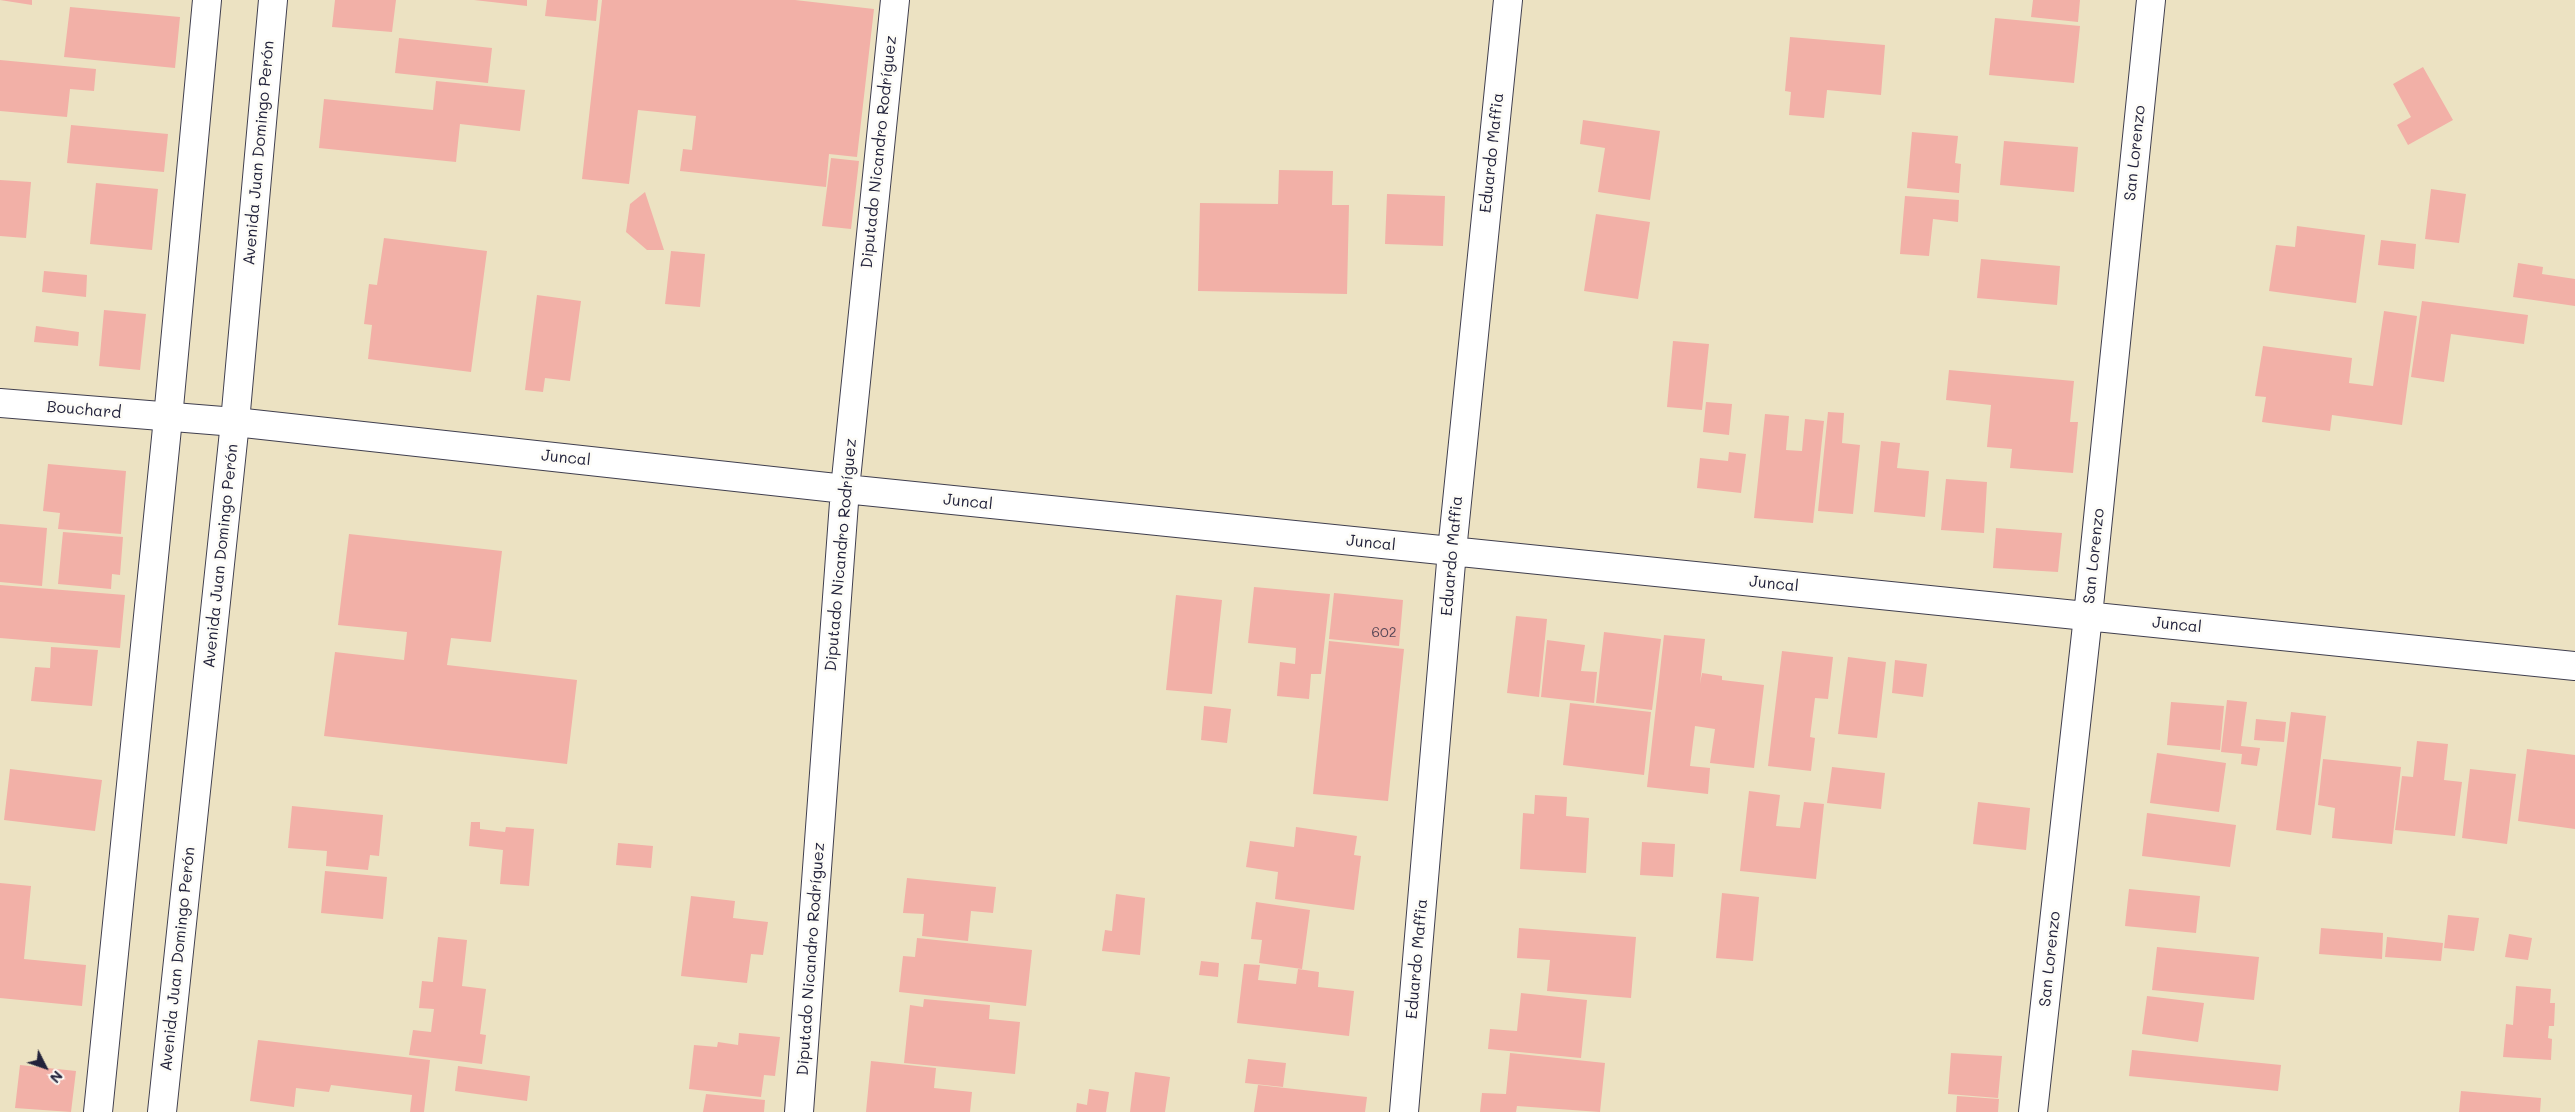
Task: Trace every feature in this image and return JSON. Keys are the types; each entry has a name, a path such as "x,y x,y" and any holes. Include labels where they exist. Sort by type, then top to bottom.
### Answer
{"street":[{"path":"98,1112 168,418 207,0"},
{"name":"Avenida Juan Domingo Perón","path":"162,1112 236,422 273,0"},
{"name":"Diputado Nicandro Rodríguez","path":"799,1112 845,489 895,0"},
{"name":"Eduardo Maffia","path":"1404,1112 1452,551 1508,0"},
{"name":"San Lorenzo","path":"2033,1112 2088,616 2151,0"},
{"name":"Bouchard","path":"0,403 168,418"},
{"name":"Juncal","path":"168,418 236,422 845,489 2575,666"}],"building":[{"path":"0,0 32,0 32,5"},
{"path":"335,0 396,0 392,32 332,27"},
{"path":"474,0 527,0 527,6"},
{"path":"547,0 598,0 596,21 545,16"},
{"path":"602,0 795,0 874,9 857,157 829,154 826,187 680,171 683,149 692,150 696,116 638,110 629,184 582,179"},
{"path":"2033,0 2080,0 2078,22 2031,17"},
{"path":"70,7 180,17 175,68 64,57"},
{"path":"1995,18 2080,26 2074,83 1989,75"},
{"path":"1790,37 1885,45 1881,95 1827,90 1824,118 1789,115 1791,92 1785,91"},
{"path":"399,38 492,48 488,83 395,73"},
{"path":"0,60 96,69 94,91 70,89 67,117 0,111"},
{"path":"2423,67 2453,120 2408,145 2397,125 2411,117 2393,84"},
{"path":"436,81 525,90 520,131 460,124 456,162 319,148 324,99 433,110"},
{"path":"1583,120 1660,131 1650,200 1598,192 1605,148 1580,144"},
{"path":"71,125 168,134 164,172 67,163"},
{"path":"1912,132 1958,136 1955,163 1961,164 1959,193 1907,188"},
{"path":"2004,141 2078,147 2074,192 2000,185"},
{"path":"831,158 859,161 851,229 822,226"},
{"path":"1279,170 1333,171 1332,205 1349,205 1347,294 1198,291 1200,203 1278,204"},
{"path":"0,180 31,182 26,238 0,236"},
{"path":"96,183 158,189 152,250 90,244"},
{"path":"2431,189 2466,194 2459,243 2425,239"},
{"path":"645,192 664,250 647,250 626,232 630,204"},
{"path":"1387,194 1445,196 1443,246 1385,244"},
{"path":"1905,196 1959,200 1958,222 1933,219 1929,256 1900,254"},
{"path":"1596,214 1650,222 1638,299 1584,291"},
{"path":"2297,226 2365,235 2356,303 2269,291 2276,245 2295,247"},
{"path":"384,238 487,251 471,372 368,359 372,325 364,324 369,284 377,285"},
{"path":"2381,240 2416,244 2414,269 2378,265"},
{"path":"671,251 705,254 700,307 665,304"},
{"path":"1981,259 2060,266 2057,305 1977,298"},
{"path":"2518,263 2543,267 2542,274 2575,279 2575,306 2513,297"},
{"path":"44,271 87,275 86,297 42,292"},
{"path":"537,295 581,301 570,381 545,378 543,392 525,390"},
{"path":"2422,301 2528,315 2524,344 2451,334 2444,382 2411,377"},
{"path":"104,310 146,314 140,370 99,366"},
{"path":"2384,311 2417,316 2402,425 2332,415 2330,431 2262,422 2266,397 2255,396 2263,346 2352,358 2349,383 2373,386"},
{"path":"36,326 79,332 78,346 34,342"},
{"path":"1673,341 1709,344 1702,410 1667,407"},
{"path":"1949,370 2074,381 2070,422 2078,422 2073,473 2010,468 2012,449 1987,447 1991,405 1946,400"},
{"path":"1706,402 1732,404 1729,435 1703,432"},
{"path":"1828,412 1844,413 1842,443 1860,445 1853,514 1818,511"},
{"path":"1765,414 1789,416 1786,450 1802,451 1805,419 1824,421 1813,523 1754,518"},
{"path":"1881,441 1900,443 1897,468 1929,471 1925,517 1874,512"},
{"path":"1729,452 1746,454 1741,493 1697,488 1700,458 1728,461"},
{"path":"48,464 126,471 121,534 58,529 60,513 43,511"},
{"path":"1946,479 1987,482 1984,533 1941,530"},
{"path":"0,524 47,528 42,586 0,582"},
{"path":"1996,528 2062,533 2058,572 1993,568"},
{"path":"63,532 123,537 120,575 112,574 111,589 58,584"},
{"path":"349,534 502,551 491,642 451,638 447,665 577,680 567,764 324,736 335,652 404,660 407,632 338,625"},
{"path":"0,585 125,595 120,648 0,638"},
{"path":"1254,587 1330,594 1321,674 1311,674 1309,699 1277,696 1280,662 1295,664 1296,648 1248,643"},
{"path":"1334,593 1403,600 1399,646 1329,639"},
{"path":"1176,595 1222,600 1212,694 1166,690"},
{"path":"1516,616 1547,619 1539,697 1507,693"},
{"path":"1604,632 1661,639 1652,710 1596,703"},
{"path":"1664,635 1705,639 1700,684 1702,673 1722,676 1722,680 1764,685 1754,768 1710,763 1715,729 1695,726 1690,766 1710,768 1708,794 1647,787"},
{"path":"1547,640 1585,645 1581,671 1597,672 1594,703 1541,697"},
{"path":"1329,641 1404,649 1388,801 1313,794"},
{"path":"51,647 98,650 92,706 31,701 35,667 50,668"},
{"path":"1782,651 1833,657 1828,699 1815,698 1810,737 1815,738 1811,771 1768,766"},
{"path":"1848,657 1886,662 1877,738 1838,734"},
{"path":"1895,660 1927,664 1923,697 1892,693"},
{"path":"2227,700 2247,702 2241,746 2260,748 2257,766 2241,764 2242,754 2221,752"},
{"path":"2171,702 2224,706 2220,750 2167,745"},
{"path":"1570,703 1651,712 1644,775 1563,765"},
{"path":"1204,706 1231,709 1227,743 1201,740"},
{"path":"2291,712 2326,716 2311,835 2276,830"},
{"path":"2256,719 2286,722 2284,742 2254,740"},
{"path":"2417,741 2448,744 2444,780 2462,782 2455,836 2395,830 2402,776 2413,777"},
{"path":"2527,749 2575,755 2575,829 2518,821"},
{"path":"2157,753 2226,763 2219,812 2150,803"},
{"path":"2323,759 2401,767 2392,844 2332,838 2335,808 2318,805"},
{"path":"1832,767 1885,773 1881,809 1827,803"},
{"path":"10,769 102,780 95,831 4,820"},
{"path":"2470,769 2516,774 2507,844 2462,838"},
{"path":"1749,791 1780,795 1776,826 1800,828 1804,802 1824,804 1816,879 1740,871"},
{"path":"1535,795 1567,797 1566,816 1589,818 1586,873 1520,869 1523,813 1534,814"},
{"path":"1978,802 2030,808 2026,850 1973,844"},
{"path":"292,806 383,815 379,856 370,855 368,870 326,866 327,851 288,848"},
{"path":"2147,813 2236,825 2230,867 2142,856"},
{"path":"471,822 480,822 480,829 505,832 506,827 534,829 529,886 500,884 503,850 469,846"},
{"path":"1296,827 1357,836 1354,855 1361,856 1354,910 1275,899 1278,872 1246,867 1250,841 1294,847"},
{"path":"1642,842 1675,844 1673,877 1640,875"},
{"path":"618,843 653,846 651,868 616,865"},
{"path":"325,871 387,877 383,919 321,913"},
{"path":"907,878 996,887 993,913 971,911 968,941 922,936 924,914 903,913"},
{"path":"0,883 31,886 24,959 86,965 82,1006 0,998"},
{"path":"2129,889 2200,896 2196,933 2125,926"},
{"path":"1722,893 1759,897 1753,961 1716,958"},
{"path":"1116,894 1145,898 1140,955 1102,951 1105,930 1112,931"},
{"path":"691,896 735,901 733,918 768,922 763,955 751,954 747,983 681,976"},
{"path":"1256,902 1310,910 1302,969 1259,963 1262,940 1251,939"},
{"path":"2448,915 2479,918 2474,951 2444,948"},
{"path":"1519,928 1636,937 1631,998 1547,991 1550,960 1517,958"},
{"path":"2321,928 2383,933 2382,959 2319,954"},
{"path":"2509,934 2532,938 2528,960 2505,957"},
{"path":"438,937 467,940 462,986 486,989 480,1034 486,1035 482,1064 409,1055 413,1030 431,1032 434,1009 419,1008 422,981 433,982"},
{"path":"2387,937 2443,943 2441,961 2385,957"},
{"path":"917,938 1032,950 1026,1006 899,992 903,956 915,957"},
{"path":"2157,947 2259,957 2254,1000 2152,990"},
{"path":"1201,961 1219,963 1218,977 1199,975"},
{"path":"1244,964 1260,965 1258,980 1296,984 1298,969 1319,972 1318,987 1354,991 1349,1036 1237,1023"},
{"path":"2516,986 2551,989 2550,1003 2555,1003 2554,1026 2549,1026 2548,1038 2552,1039 2551,1060 2503,1057 2506,1024 2513,1025"},
{"path":"1521,993 1587,1000 1581,1058 1488,1049 1490,1029 1517,1031"},
{"path":"2147,996 2204,1003 2198,1042 2142,1034"},
{"path":"924,999 990,1005 989,1019 1020,1022 1015,1074 904,1063 910,1005 923,1007"},
{"path":"739,1033 780,1037 775,1076 764,1075 761,1097 689,1089 694,1045 717,1047 718,1042 738,1045"},
{"path":"258,1040 430,1060 424,1112 410,1112 412,1095 331,1085 329,1092 296,1088 294,1107 250,1101"},
{"path":"2132,1050 2281,1065 2278,1091 2129,1076"},
{"path":"1510,1053 1605,1063 1600,1112 1517,1106 1516,1112 1480,1112 1482,1093 1506,1094"},
{"path":"1951,1053 2002,1056 1998,1098 1948,1094"},
{"path":"1248,1059 1286,1063 1283,1087 1245,1083"},
{"path":"871,1061 936,1068 934,1088 972,1092 970,1112 866,1112"},
{"path":"20,1065 76,1071 71,1112 15,1108"},
{"path":"458,1066 530,1076 527,1101 455,1091"},
{"path":"1135,1072 1170,1077 1165,1112 1130,1112"},
{"path":"1258,1085 1367,1097 1365,1112 1254,1112"},
{"path":"1089,1089 1109,1092 1106,1112 1076,1112 1077,1103 1087,1105"},
{"path":"2461,1091 2541,1098 2540,1112 2459,1112"},
{"path":"706,1094 765,1100 764,1112 703,1112"},
{"path":"1957,1096 1999,1099 1998,1112 1956,1112"}]}
